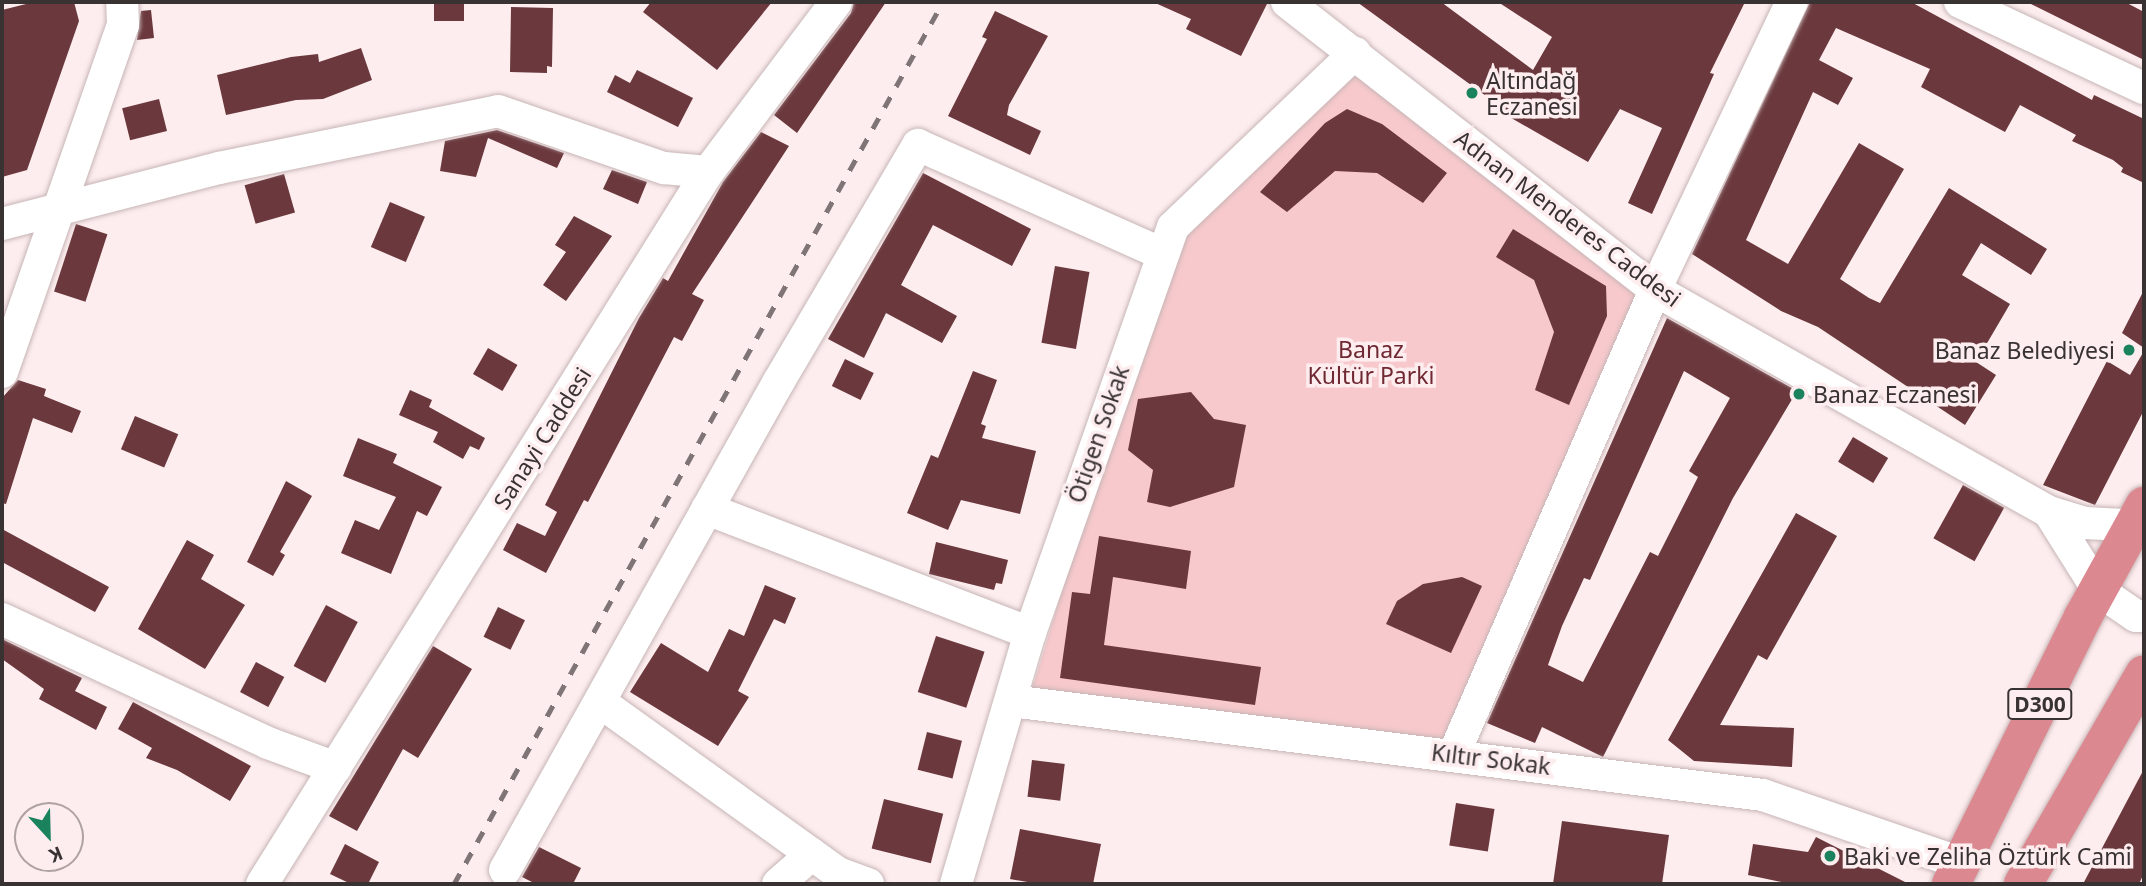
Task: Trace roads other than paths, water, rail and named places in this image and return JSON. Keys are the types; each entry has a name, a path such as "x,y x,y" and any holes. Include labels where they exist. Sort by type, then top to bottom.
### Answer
{"highway":[{"name":"D300","path":"1956,874 2098,590 2141,519"},
{"path":"2023,884 2144,674"}],"street":[{"path":"2,372 55,211 123,25 122,2"},
{"name":"Sanayi Caddesi","path":"262,884 708,172 836,2"},
{"name":"Adnan Menderes Caddesi","path":"1287,2 1655,290 2049,512 2085,523 2141,519"},
{"path":"1454,754 1655,290 1792,2"},
{"path":"1960,2 2144,88"},
{"name":"Ötigen Sokak","path":"956,884 1030,633 1173,227 1355,53"},
{"path":"2,224 219,169 498,111 664,169 708,172"},
{"path":"505,870 707,509 918,145 1163,254"},
{"path":"707,509 1030,633"},
{"path":"2049,512 2098,590 2136,616 2144,616"},
{"path":"2,619 268,743 336,768"},
{"name":"Kıltır Sokak","path":"1010,701 1454,754 1763,795 1956,874"},
{"path":"600,702 838,873 868,884"},
{"path":"778,884 812,854"}],"railway":[{"path":"454,884 943,2"}],"place":[{"name":"Altındağ Eczanesi","path":"1472,93"},
{"name":"Banaz Belediyesi","path":"2129,350"},
{"name":"Banaz Eczanesi","path":"1799,394"},
{"name":"Baki ve Zeliha Öztürk Cami","path":"1830,856"}],"park label":[{"name":"Banaz Kültür Parki","path":"1371,362"}]}
